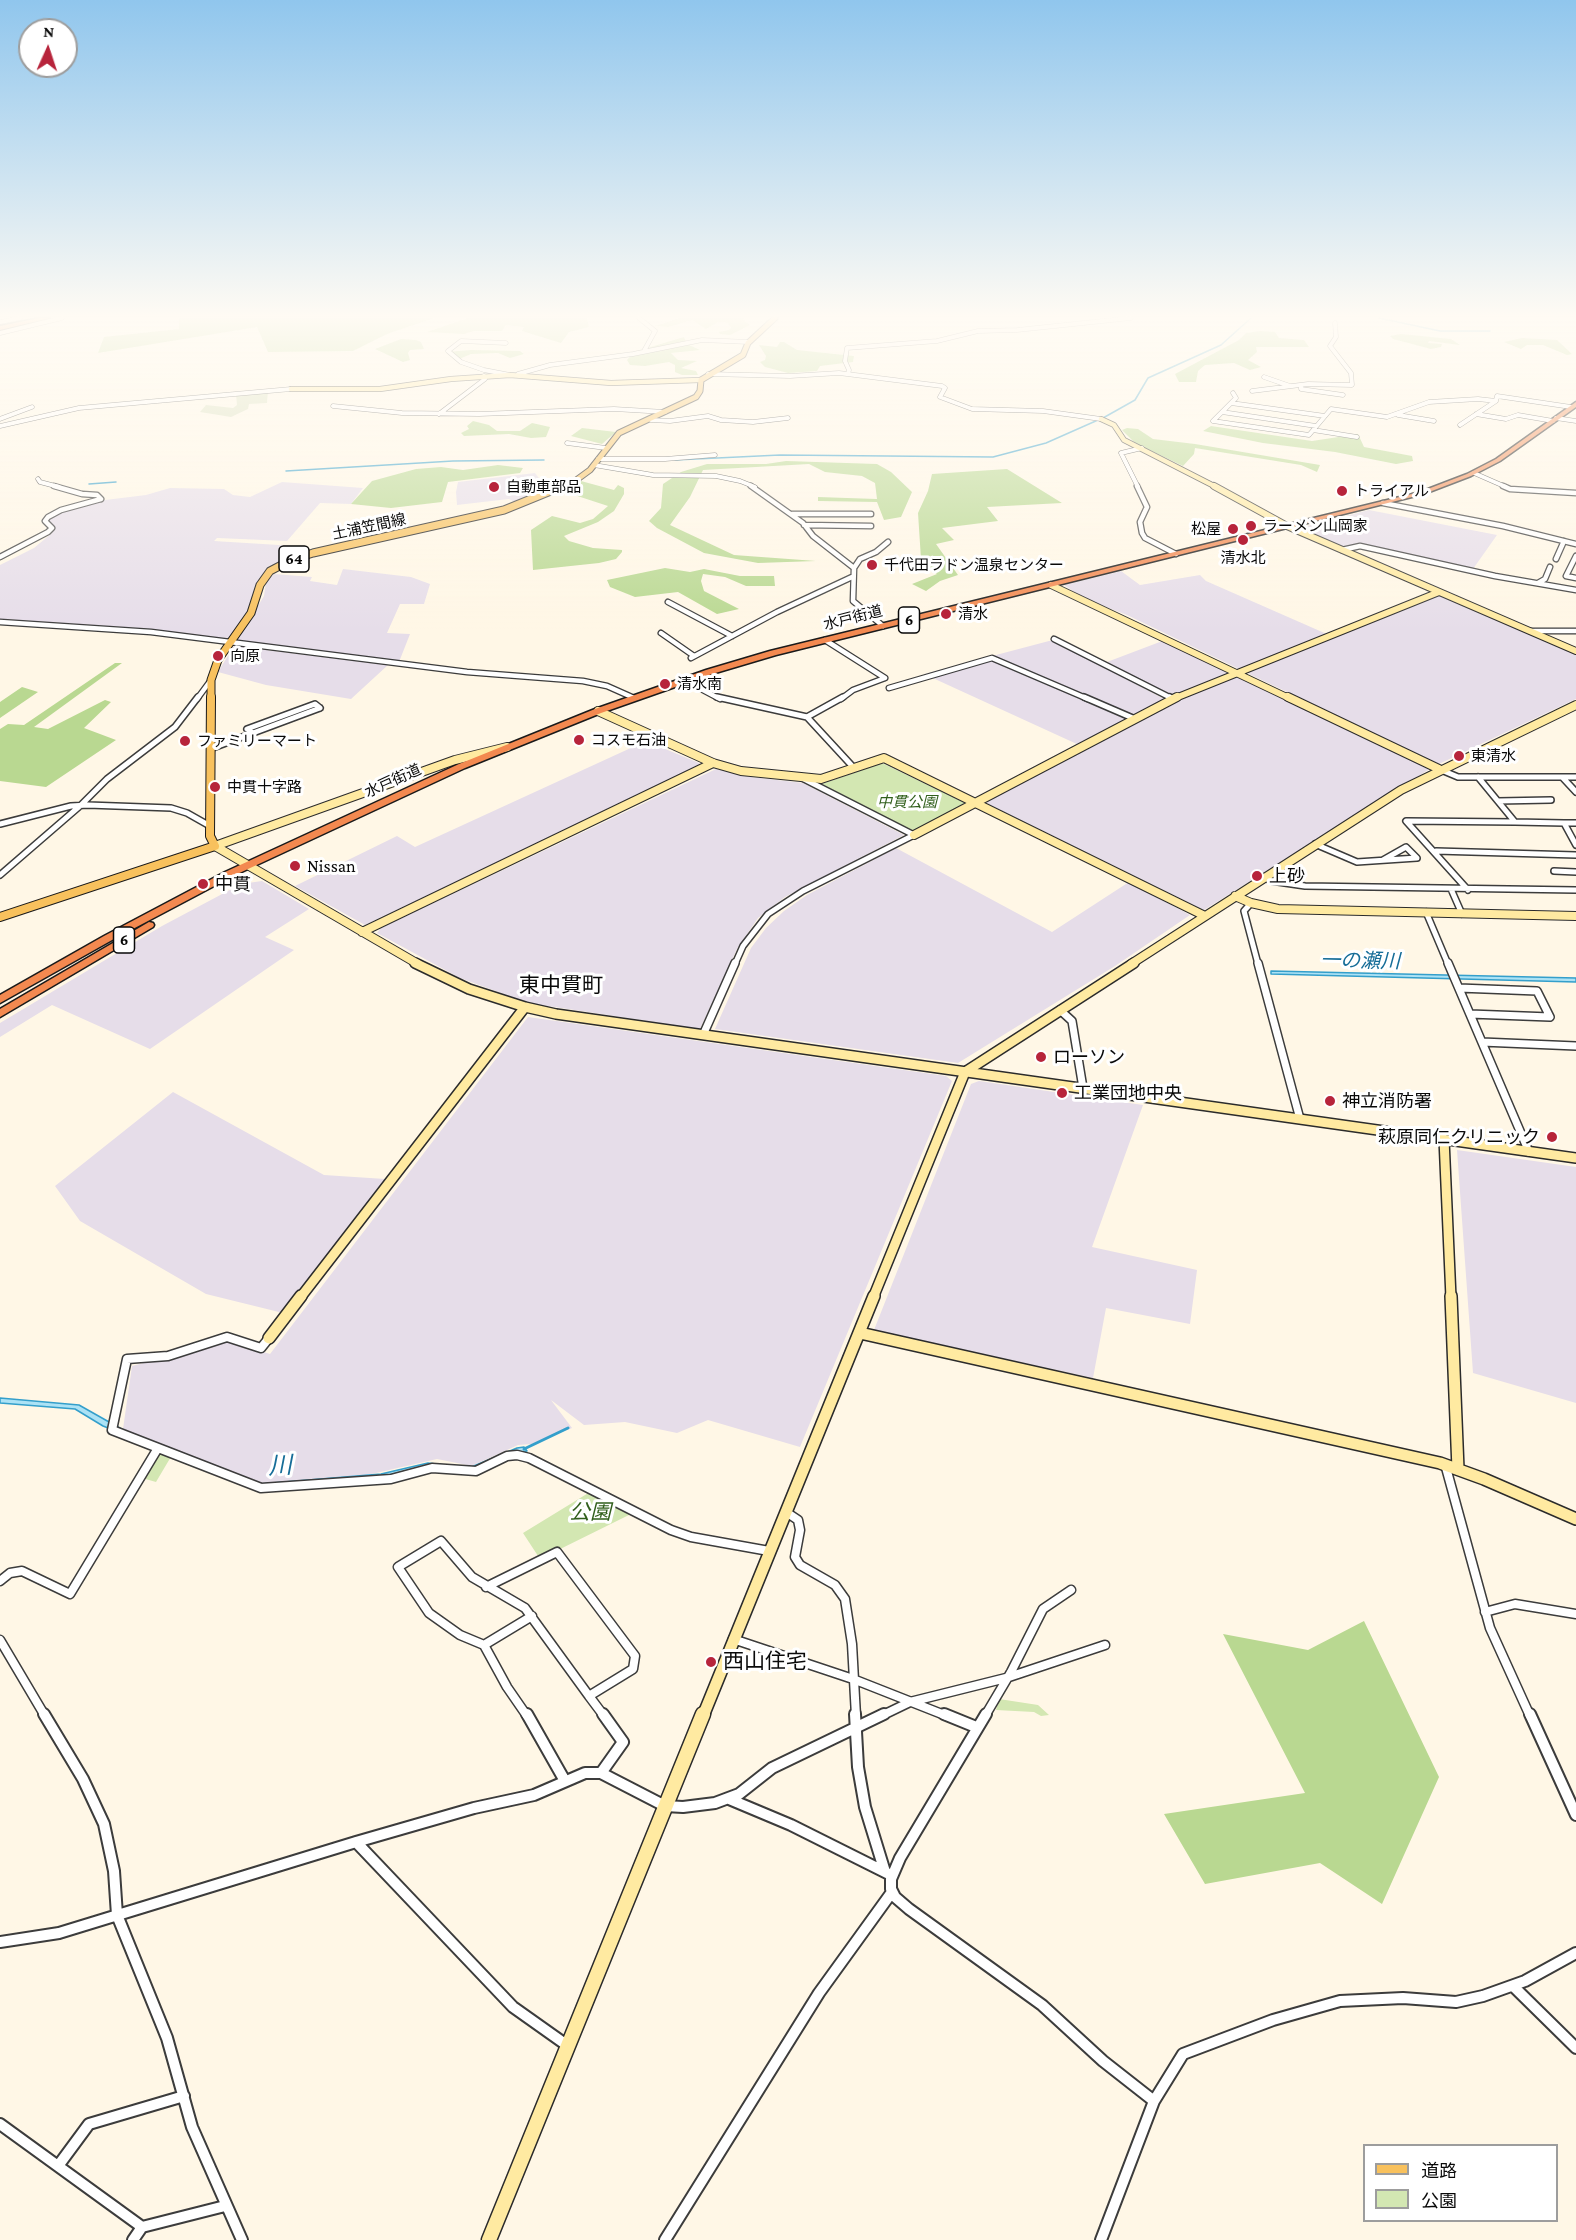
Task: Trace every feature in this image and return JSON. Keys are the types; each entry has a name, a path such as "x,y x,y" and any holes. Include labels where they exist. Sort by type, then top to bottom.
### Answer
{"highway":[{"name":"水戸街道","path":"0,1000 112,936 247,866 382,802 507,747 598,711 745,661 1383,503 1441,486 1474,473 1509,453 1549,423"},
{"name":"水戸街道","path":"0,1014 235,877 247,866"}],"main road":[{"name":"土浦笠間線","path":"215,846 210,836 211,680 216,665 251,613 263,579 279,565 314,553 410,533 519,505 575,481 596,461 619,433 645,423"},
{"path":"0,916 215,846"}],"street":[{"path":"0,426 15,423"},
{"path":"1108,423 1114,425 1124,440 1287,526 1576,651"},
{"path":"1224,423 1309,435 1320,423"},
{"path":"1293,423 1317,426"},
{"path":"1460,425 1464,423"},
{"path":"1313,430 1356,437"},
{"path":"567,443 606,448"},
{"path":"1142,448 1120,453 1147,507 1140,522 1142,533 1145,538 1176,554"},
{"path":"596,461 715,455"},
{"path":"596,461 653,476 690,474 730,478 754,488 792,514 813,536 854,568"},
{"path":"1474,473 1510,489 1576,493"},
{"path":"0,557 48,532 52,528 45,521 48,517 66,508 101,499 97,495 82,494 40,482 38,479"},
{"path":"1383,503 1492,524 1576,544"},
{"path":"792,514 872,514"},
{"path":"804,525 871,526"},
{"path":"1556,559 1564,541"},
{"path":"883,626 853,601 852,577 854,568 860,559 876,552 888,542"},
{"path":"1342,550 1360,546 1576,590"},
{"path":"1576,556 1566,576 1576,578"},
{"path":"1538,583 1545,579 1550,567"},
{"path":"661,633 693,657 852,577"},
{"path":"1051,585 1239,672 1452,776 1576,777"},
{"path":"703,1035 743,946 768,914 803,891 1173,699 1438,592"},
{"path":"668,602 732,636"},
{"path":"0,622 151,632 467,672 583,681 607,686 634,698"},
{"path":"1530,631 1576,632"},
{"path":"1054,639 1173,699"},
{"path":"807,717 836,703 853,690 885,678 825,640"},
{"path":"889,688 992,658 1135,719"},
{"path":"0,875 81,805 115,772 175,727 211,680"},
{"path":"684,680 722,700 807,717 854,768"},
{"path":"210,749 309,713 320,708 315,704 247,729 253,733"},
{"path":"489,2240 965,1072 1401,790 1439,769 1576,705"},
{"path":"598,711 713,763 741,771 821,779 884,758 1205,916"},
{"path":"215,846 455,760 507,747"},
{"path":"362,932 713,763"},
{"path":"1479,777 1515,822"},
{"path":"802,778 914,835"},
{"path":"1563,778 1576,792"},
{"path":"1498,801 1551,800"},
{"path":"0,824 81,805 171,808 187,813 210,826"},
{"path":"1468,890 1406,820 1576,823"},
{"path":"1564,823 1576,845"},
{"path":"1315,844 1357,862 1417,858 1406,847 1383,860"},
{"path":"215,846 447,980 496,1000 525,1008 1576,1158"},
{"path":"1436,852 1576,855"},
{"path":"1554,871 1576,872"},
{"path":"1264,877 1271,881 1305,886 1576,890"},
{"path":"1451,889 1462,914"},
{"path":"1235,896 1251,903 1278,909 1576,916"},
{"path":"1251,903 1244,911 1300,1119"},
{"path":"1426,912 1529,1152"},
{"path":"1459,988 1538,991 1550,1017 1470,1014"},
{"path":"525,1008 261,1348 226,1337 168,1356 127,1359 112,1430 261,1488 392,1479 432,1468 466,1472 517,1455 529,1458 671,1530 692,1537 769,1551"},
{"path":"1060,1010 1072,1021 1083,1088"},
{"path":"1482,1042 1576,1046"},
{"path":"1444,1139 1458,1468"},
{"path":"860,1333 1445,1464 1576,1519"},
{"path":"0,1581 10,1573 22,1571 70,1594 158,1448"},
{"path":"1445,1464 1490,1628 1576,1815"},
{"path":"786,1512 798,1520 799,1540 795,1557 800,1565 835,1585 845,1599 852,1644 858,1767 865,1807 889,1873 895,1897 1042,2005 1103,2061 1154,2102"},
{"path":"565,1781 484,1645 460,1635 429,1612 398,1567 441,1541 472,1577 525,1608 622,1742 601,1773"},
{"path":"486,1587 557,1552 635,1656 633,1669 589,1696"},
{"path":"889,1873 1006,1678 1043,1609 1071,1590"},
{"path":"1485,1612 1515,1604 1576,1614"},
{"path":"484,1645 532,1616"},
{"path":"733,1639 853,1679 976,1727"},
{"path":"0,1640 83,1779 104,1824 114,1871 117,1915 167,2038 192,2127 242,2240"},
{"path":"0,1942 59,1933 356,1842 474,1808 534,1795 585,1773 601,1773 664,1806 683,1807 729,1799 772,1768 910,1702 1006,1678 1105,1645"},
{"path":"729,1799 791,1825 889,1873"},
{"path":"356,1842 513,2007 568,2046"},
{"path":"664,2240 819,1993 892,1892"},
{"path":"1101,2240 1154,2102 1183,2054 1273,2020 1340,2001 1403,1998 1456,2002 1483,1996 1513,1986 1576,1953"},
{"path":"1513,1986 1576,2048"},
{"path":"58,2166 89,2124 183,2096"},
{"path":"0,2124 142,2227"},
{"path":"133,2240 142,2227 225,2206"}],"shaded area":[{"path":"535,473 549,491 517,503 509,499 457,505 458,482"},
{"path":"282,482 363,488 351,504 320,503 287,541 217,538 214,541 295,546 283,562 267,570 259,580 253,604 228,639 136,628 0,619 0,565 34,548 52,533 54,528 48,521 62,511 105,500 146,495 170,488 224,489 233,495 250,497"},
{"path":"1369,510 1497,535 1473,569 1365,545 1345,548 1304,530 1303,527"},
{"path":"343,569 411,577 430,584 424,604 400,604 387,633 410,634 399,662 236,642 264,596 266,582 274,574 312,577 310,581 337,585"},
{"path":"1121,571 1140,585 1200,575 1206,581 1329,635 1241,670 1127,615 1085,599 1064,585"},
{"path":"1439,595 1576,654 1576,699 1439,764 1249,674 1248,671"},
{"path":"1165,640 1234,672 1171,696 1107,662"},
{"path":"1055,641 1166,700 1079,745 924,674"},
{"path":"234,646 388,665 351,699 266,685 218,672"},
{"path":"1240,675 1433,767 1204,910 988,804 986,798 1170,703"},
{"path":"646,741 699,763 699,767 365,925 295,886 397,836 415,847"},
{"path":"716,769 751,777 803,783 904,835 785,897 758,918 737,949 700,1029 528,1003 460,978 377,933 381,928"},
{"path":"896,848 1052,932 1129,882 1190,915 1115,966 958,1063 715,1029 751,948 766,928 784,911 807,895"},
{"path":"262,881 309,909 265,937 294,950 150,1049 52,1005 0,1037 0,1023 162,926 241,884"},
{"path":"528,1017 946,1076 952,1081 800,1447 708,1420 677,1433 625,1422 584,1425 551,1400 572,1428 532,1444 518,1445 472,1466 437,1459 367,1475 264,1484 123,1429 132,1366 228,1341 270,1354"},
{"path":"979,1081 1143,1105 1092,1247 1197,1270 1190,1324 1106,1308 1093,1378 874,1330 971,1084"},
{"path":"173,1092 324,1175 385,1179 283,1313 206,1294 80,1221 55,1186"},
{"path":"1457,1150 1576,1167 1576,1403 1473,1373"}],"green space":[{"path":"471,423 479,423 489,425 497,431 520,431 532,423 550,427 546,437 531,438 509,434 464,436 461,433 469,429 467,426"},
{"path":"1211,426 1312,441 1358,434 1364,447 1412,456 1413,461 1396,464 1203,431"},
{"path":"582,428 616,432 602,444 571,436"},
{"path":"1138,429 1153,439 1320,465 1317,472 1301,465 1195,448 1194,454 1183,466 1135,443 1122,430"},
{"path":"786,461 877,464 891,472 912,492 901,517 884,520 877,502 818,501 818,497 877,499 875,483 862,476 825,472 809,464 703,470 690,497 670,525 734,555 816,561 758,563 704,553 657,528 649,521 661,508 663,484 681,472 707,464 766,464"},
{"path":"498,465 523,468 520,473 448,482 442,502 391,508 351,504 372,481 416,469 441,467 463,470"},
{"path":"1007,469 1062,503 987,507 998,521 942,528 954,540 936,544 958,575 940,581 926,591 912,584 937,574 921,559 918,513 928,491 932,474"},
{"path":"581,481 614,490 618,485 624,488 624,494 614,511 598,522 564,536 569,541 593,548 622,550 622,552 616,559 599,563 533,570 531,530 552,516 580,523 593,519 608,506 562,491"},
{"path":"665,568 690,572 704,569 740,576 774,576 775,586 746,586 725,577 703,574 701,581 704,591 739,609 717,614 678,592 635,597 610,587 607,580"},
{"path":"115,663 122,663 34,727 48,729 105,700 111,702 84,728 116,740 46,787 0,781 0,729 8,724 24,725"},
{"path":"22,687 38,692 0,718 0,702"},
{"name":"中貫公園","path":"882,763 965,803 912,832 822,784"},
{"path":"159,1450 172,1455 156,1482 142,1478"},
{"name":"公園","path":"590,1492 633,1513 540,1559 523,1533"},
{"path":"1364,1621 1439,1777 1382,1904 1320,1863 1205,1884 1164,1814 1305,1793 1223,1634 1308,1650"},
{"path":"999,1699 1038,1705 1049,1715 996,1710"}],"water":[{"name":"一の瀬川","path":"1271,971 1576,978 1576,982 1271,974"},
{"name":"川","path":"0,1398 79,1405 125,1431 260,1484 381,1474 428,1463 469,1468 517,1448 524,1447 527,1451 503,1455 472,1470 427,1468 388,1477 259,1487 103,1426 75,1409 0,1403"}],"waterway":[{"path":"675,460 780,455 993,457 1046,443 1092,423"},
{"path":"286,471 453,461 544,460"},
{"path":"89,484 116,482"},
{"name":"川","path":"524,1449 568,1428"}],"place":[{"name":"自動車部品","path":"494,487"},
{"name":"トライアル","path":"1342,491"},
{"name":"ラーメン山岡家","path":"1251,526"},
{"name":"松屋","path":"1233,529"},
{"name":"清水北","path":"1243,540"},
{"name":"千代田ラドン温泉センター","path":"872,565"},
{"name":"清水","path":"946,614"},
{"name":"向原","path":"218,656"},
{"name":"清水南","path":"665,684"},
{"name":"コスモ石油","path":"579,740"},
{"name":"ファミリーマート","path":"185,741"},
{"name":"東清水","path":"1459,756"},
{"name":"中貫十字路","path":"215,787"},
{"name":"Nissan","path":"295,866"},
{"name":"上砂","path":"1257,876"},
{"name":"中貫","path":"203,884"},
{"name":"ローソン","path":"1041,1057"},
{"name":"工業団地中央","path":"1062,1093"},
{"name":"神立消防署","path":"1330,1101"},
{"name":"萩原同仁クリニック","path":"1552,1137"},
{"name":"西山住宅","path":"711,1662"}],"district":[{"name":"東中貫町","path":"561,986"}]}
